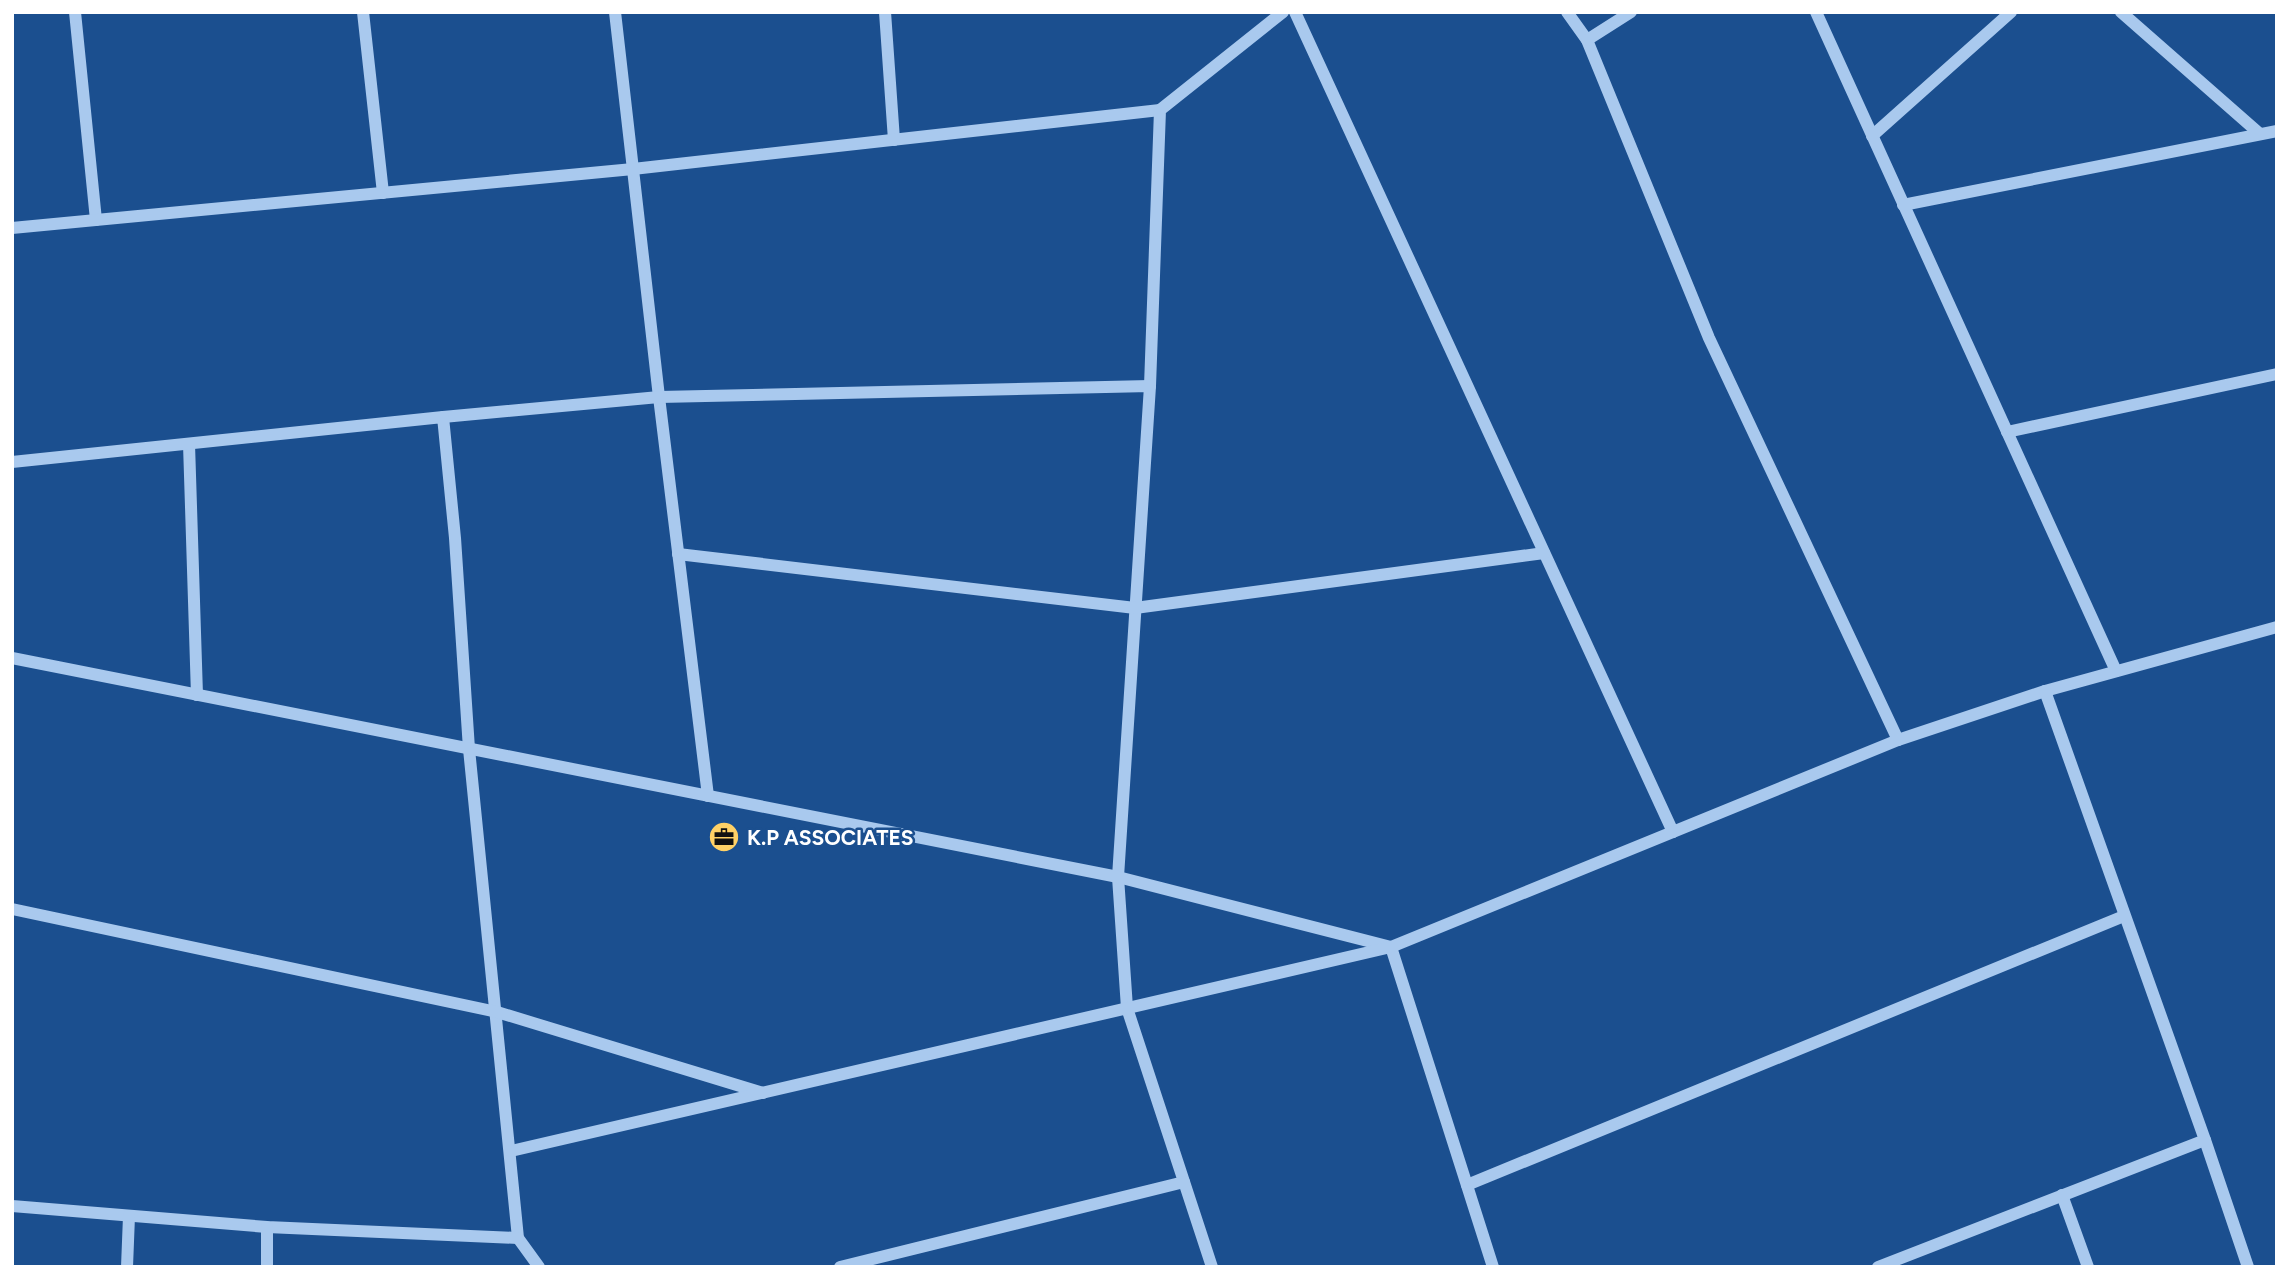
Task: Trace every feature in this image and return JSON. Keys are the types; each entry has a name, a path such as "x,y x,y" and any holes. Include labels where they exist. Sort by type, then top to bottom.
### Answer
{"street":[{"path":"75,12 96,220"},
{"path":"363,12 383,193"},
{"path":"615,12 708,796"},
{"path":"885,12 894,140"},
{"path":"12,228 633,169 1160,110 1283,12"},
{"path":"1295,12 1673,832"},
{"path":"1567,12 1587,40 1709,338 1898,740"},
{"path":"1587,40 1631,12"},
{"path":"1816,12 2116,671"},
{"path":"1872,136 2011,12"},
{"path":"2121,12 2260,134"},
{"path":"1160,110 1150,386 1118,877 1127,1008 1212,1267"},
{"path":"1903,205 2277,131"},
{"path":"2007,432 2277,374"},
{"path":"12,462 659,397 1150,386"},
{"path":"443,417 455,538 469,749 518,1238 539,1267"},
{"path":"189,444 197,695"},
{"path":"678,554 1135,608 1544,553"},
{"path":"511,1152 1391,947 1898,740 2045,691 2277,627"},
{"path":"12,658 1118,877 1391,947"},
{"path":"2045,691 2248,1267"},
{"path":"12,909 496,1012 763,1093"},
{"path":"1467,1185 2123,916"},
{"path":"1391,947 1493,1267"},
{"path":"1878,1267 2205,1140"},
{"path":"840,1267 1184,1182"},
{"path":"2062,1195 2088,1267"},
{"path":"12,1206 267,1227 518,1238"},
{"path":"127,1267 129,1216"},
{"path":"267,1227 267,1267"}],"place":[{"name":"K.P ASSOCIATES","path":"724,837"}]}
